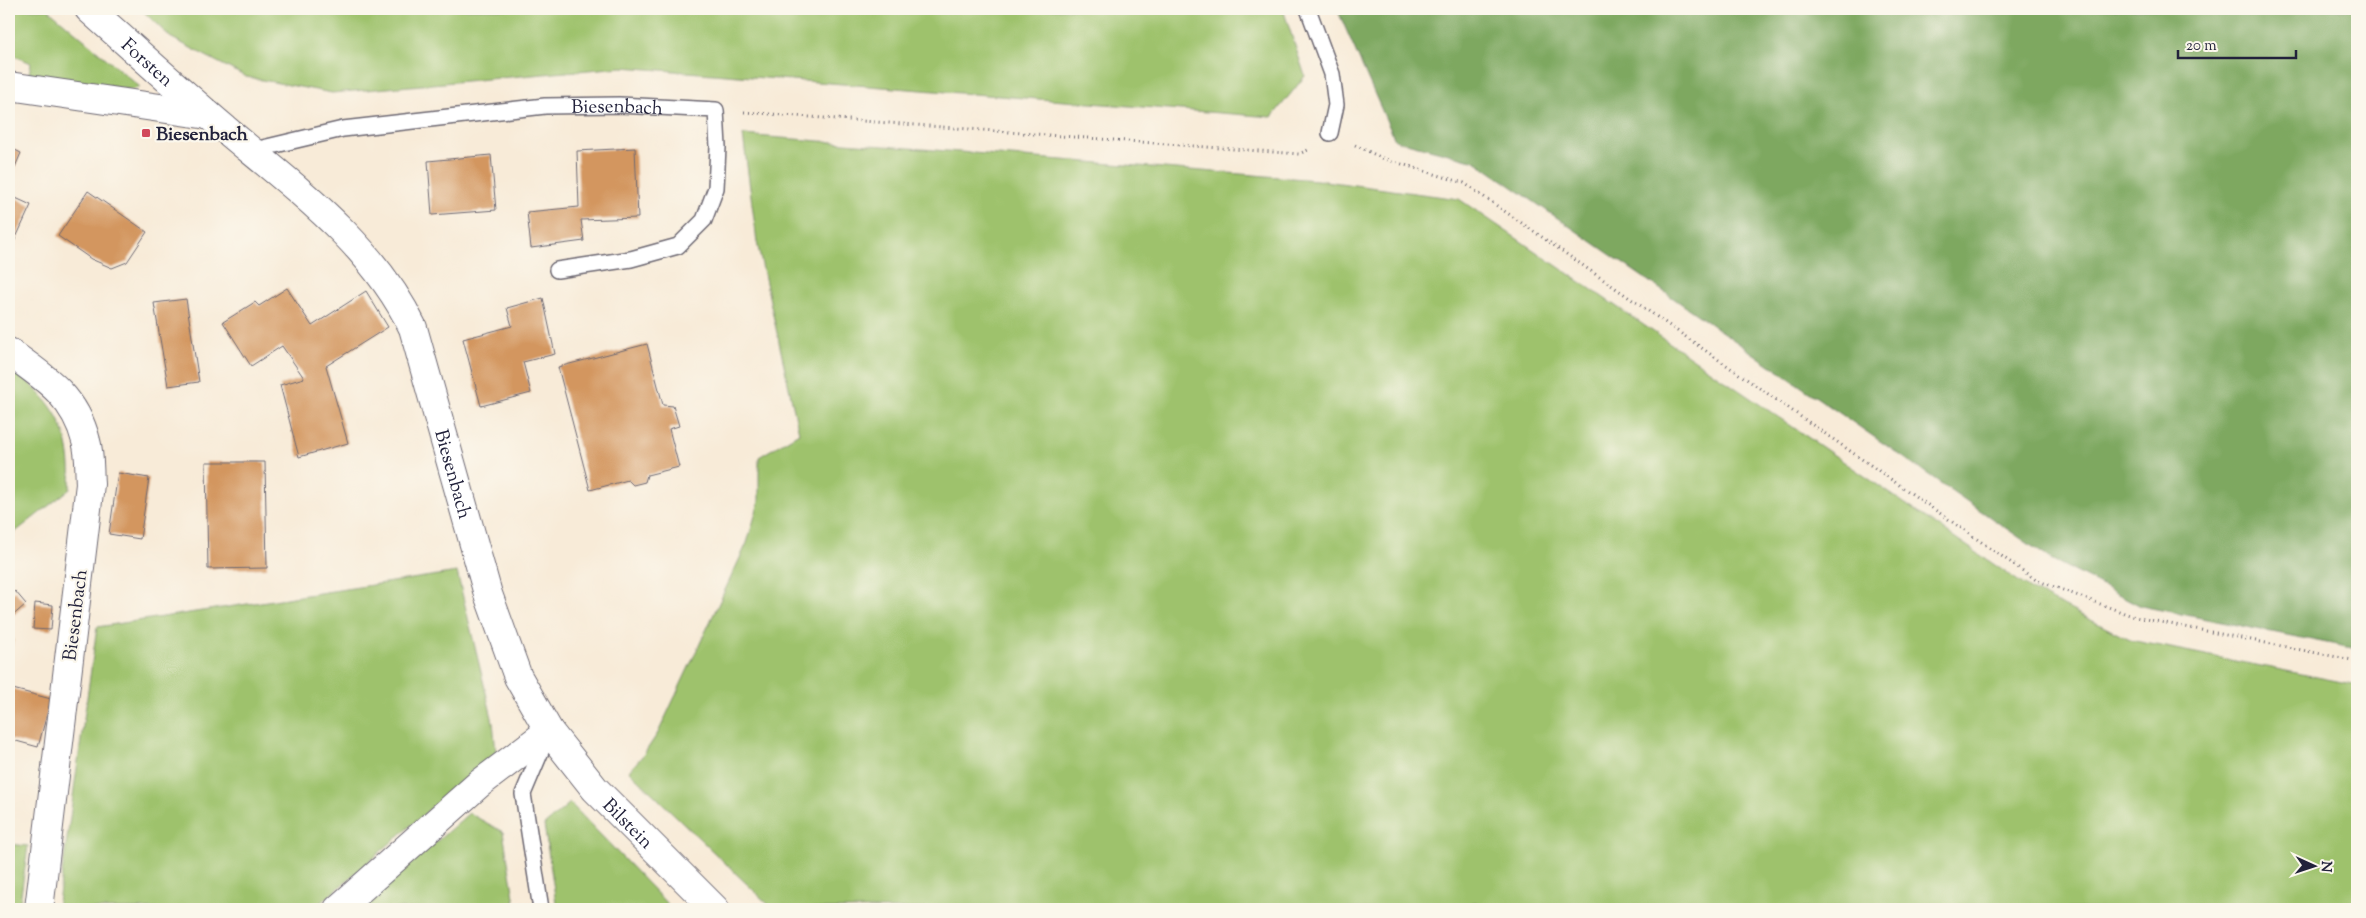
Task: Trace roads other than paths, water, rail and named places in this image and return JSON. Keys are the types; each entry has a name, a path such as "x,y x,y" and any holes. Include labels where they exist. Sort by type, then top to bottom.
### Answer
{"street":[{"name":"Forsten","path":"89,9 208,114"},
{"path":"9,86 208,114"},
{"name":"Biesenbach","path":"208,114 328,215 374,265 400,300 413,328 488,594 518,677 549,731"},
{"name":"Biesenbach","path":"9,352 55,385 76,412 86,442 90,484 39,909"},
{"path":"338,909 479,784 549,731"},
{"name":"Bilstein","path":"549,731 595,789 715,909"}],"lane":[{"path":"1308,9 1332,74 1336,105 1330,132"},
{"name":"Biesenbach","path":"250,150 343,129 545,106 619,105 716,110 718,147 716,188 704,220 678,246 631,259 557,270"},
{"path":"541,909 523,794 549,731"}],"place":[{"name":"Biesenbach","path":"146,133"}]}
